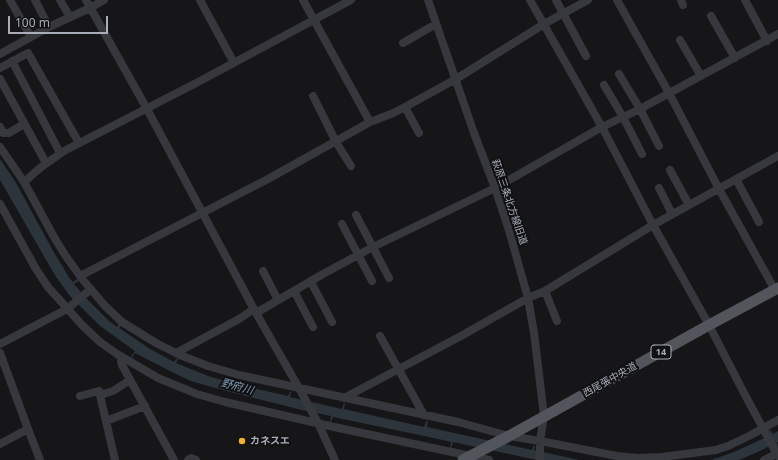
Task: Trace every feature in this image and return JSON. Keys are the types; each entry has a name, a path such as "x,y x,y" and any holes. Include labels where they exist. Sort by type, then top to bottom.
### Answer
{"main road":[{"name":"西尾張中央道","path":"466,458 509,436 776,289"}],"street":[{"path":"10,0 31,37"},
{"path":"35,0 50,27"},
{"path":"60,0 70,18"},
{"path":"0,54 70,18 88,4 104,0"},
{"path":"200,0 234,63"},
{"path":"303,0 370,122"},
{"path":"24,182 60,153 147,109 351,0"},
{"name":"萩原三条北方線旧道","path":"428,0 474,133 495,188 508,227 528,298 534,333 544,416 540,442 540,460"},
{"path":"530,0 602,127 653,225 709,325 763,429 778,454 764,460"},
{"path":"556,0 586,56"},
{"path":"80,276 268,180 370,122 405,107 456,79 544,24 588,0"},
{"path":"617,0 669,93 719,188 776,289"},
{"path":"745,0 767,41"},
{"path":"88,4 147,109 255,311 300,390 335,460"},
{"path":"711,16 735,58"},
{"path":"403,43 436,24"},
{"path":"176,353 278,300 373,247 495,188 602,127 640,109 778,34"},
{"path":"680,40 701,76"},
{"path":"0,68 28,53 79,143"},
{"path":"12,61 60,153"},
{"path":"619,74 640,109 659,146"},
{"path":"0,79 46,163"},
{"path":"604,85 623,117 642,154"},
{"path":"313,96 350,166"},
{"path":"405,107 419,133"},
{"path":"0,127 3,133 8,133 24,124"},
{"path":"0,147 24,182 65,255 90,290 105,306 122,322 156,343 208,366 300,390 458,422 509,436 617,456 638,458 662,457 716,450 728,446 778,420"},
{"path":"344,398 461,336 528,298 545,291 653,225 778,156"},
{"path":"670,170 689,205"},
{"path":"736,179 759,222"},
{"path":"659,188 672,214"},
{"path":"0,204 2,213 48,287 68,308 82,326 100,342 122,358 158,378 197,394 225,402 317,422 466,458 489,460"},
{"path":"356,215 390,278"},
{"path":"342,224 372,281"},
{"path":"263,271 278,300"},
{"path":"311,282 332,322"},
{"path":"0,344 68,308 90,290"},
{"path":"294,291 313,327"},
{"path":"545,291 558,322"},
{"path":"380,336 424,415"},
{"path":"0,354 40,460"},
{"path":"122,358 122,365 174,460"},
{"path":"100,396 113,391 130,380"},
{"path":"80,396 99,391 115,460"},
{"path":"106,421 145,406"},
{"path":"0,444 28,429"},
{"path":"188,460 191,458 196,460"}],"water":[{"name":"野府川","path":"0,159 15,181 70,279 73,282 79,278 80,280 74,284 80,291 109,321 117,327 120,322 122,324 119,328 150,349 174,362 177,358 176,363 208,376 239,385 288,396 291,392 290,397 342,409 345,403 344,409 424,427 428,420 427,427 532,450 534,445 534,450 579,460 537,460 453,442 450,448 451,442 434,438 333,417 330,422 331,416 230,392 191,381 135,353 131,359 130,358 135,351 100,326 70,296 56,277 0,180"},
{"path":"770,429 773,434 778,431 778,448 775,443 739,460 711,460 734,452 771,435"}],"place":[{"name":"カネスエ","path":"242,441"}]}
